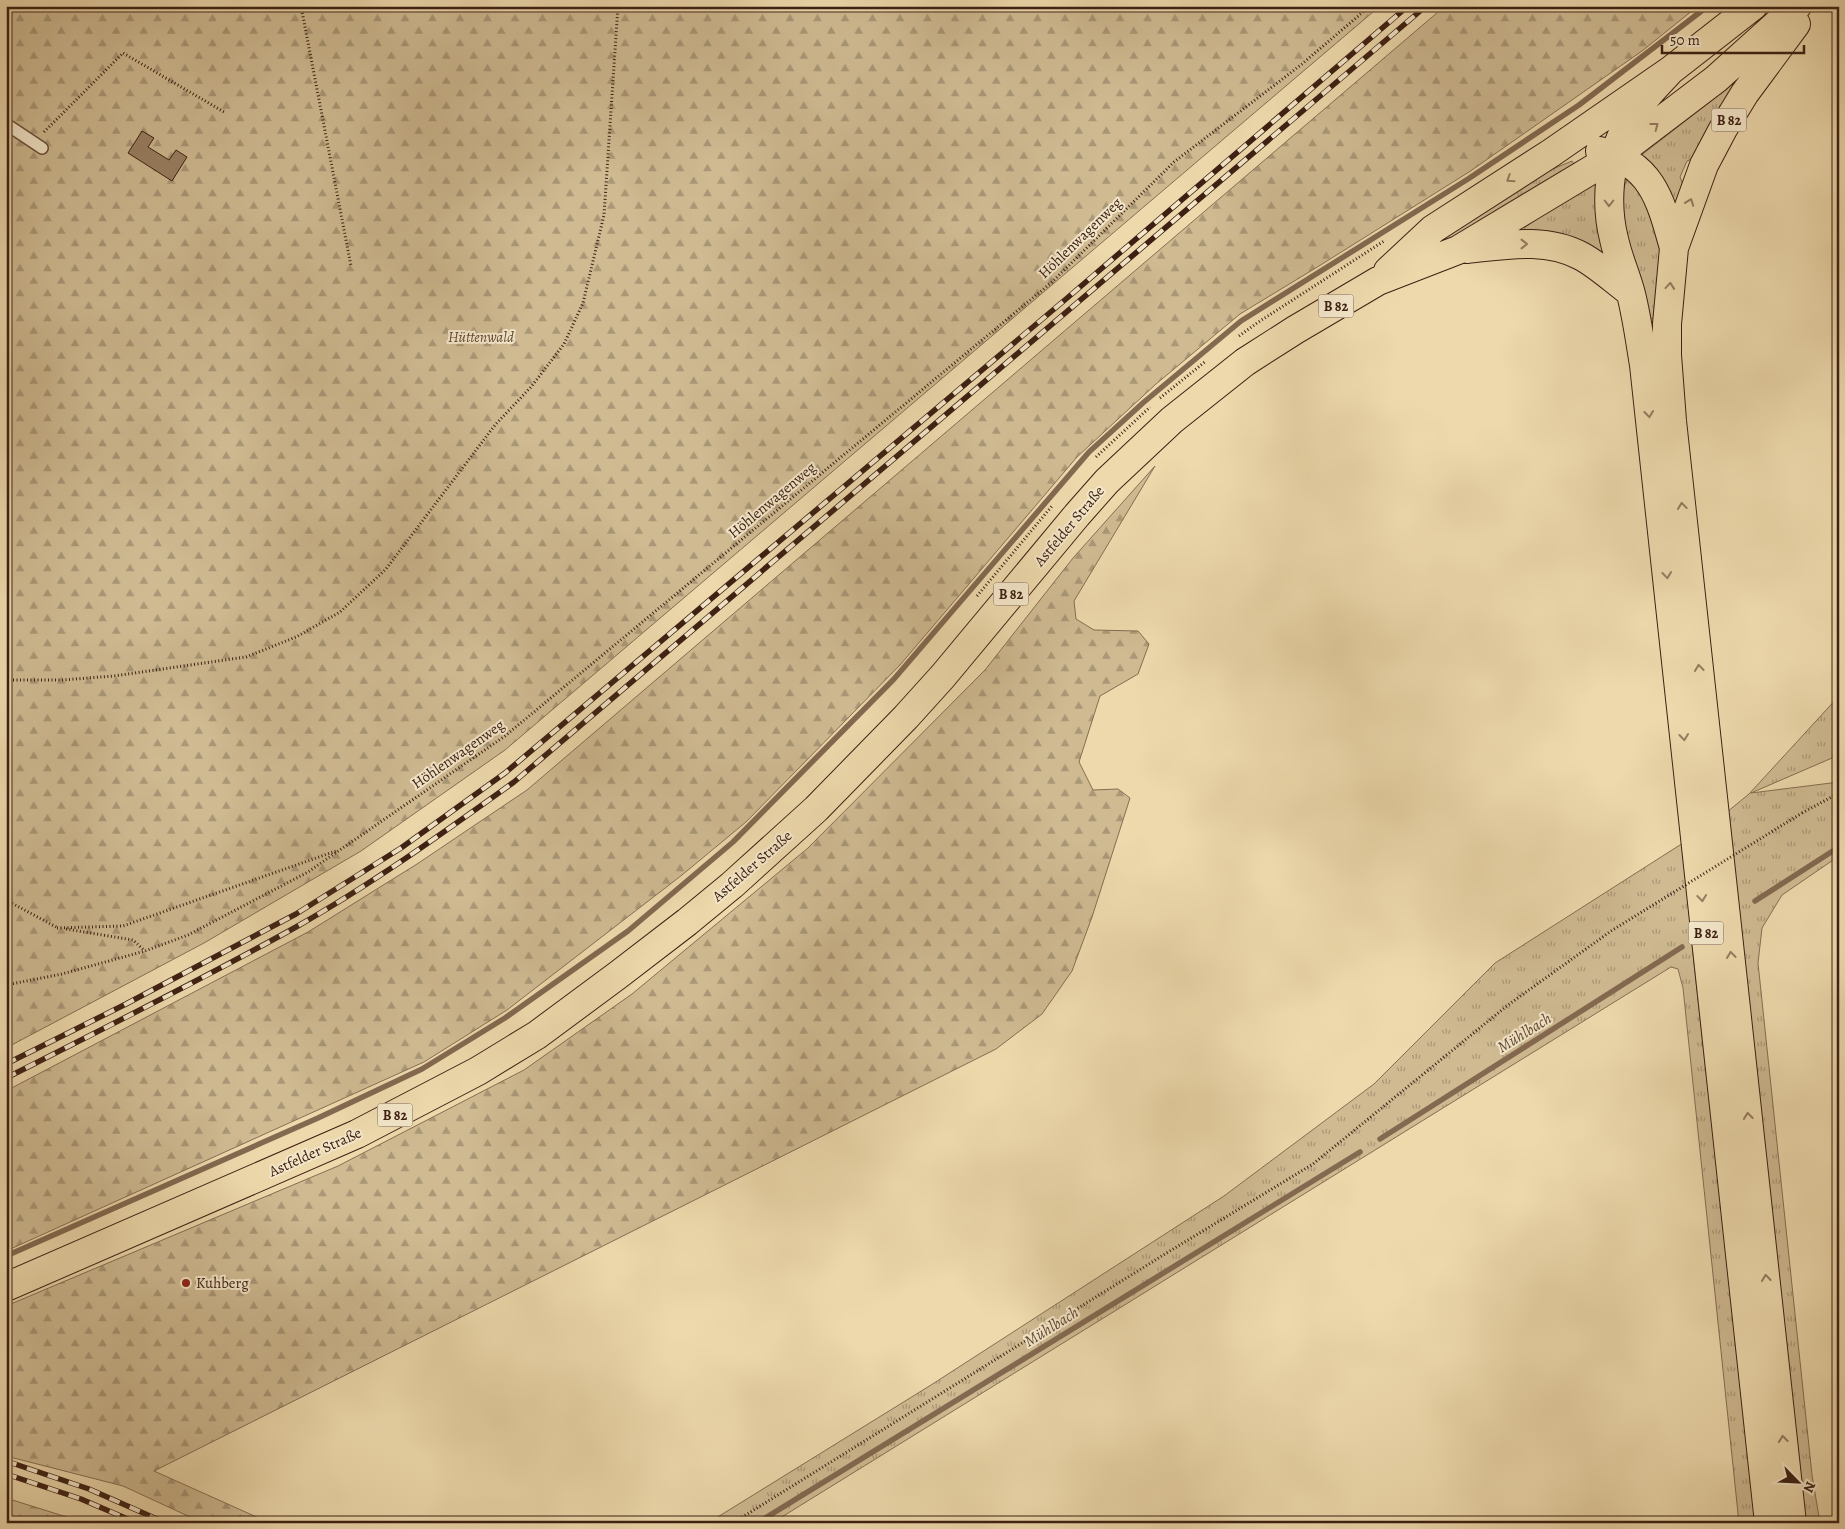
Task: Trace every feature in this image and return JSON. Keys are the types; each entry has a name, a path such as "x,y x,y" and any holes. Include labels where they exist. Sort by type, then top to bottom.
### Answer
{"main road":[{"name":"B 82","path":"1378,281 1433,229 1551,153 1671,70 1753,6"},
{"name":"B 82","path":"1378,281 1458,250 1616,155 1716,78 1797,6"},
{"name":"B 82","path":"1792,1523 1672,421 1667,356 1667,324 1674,248 1704,165 1745,93 1808,6"},
{"name":"B 82","path":"1671,70 1650,92 1624,131 1616,155 1609,198 1609,213 1638,324 1645,375 1769,1523"},
{"name":"B 82","path":"1551,153 1587,148 1616,155 1633,165 1645,176 1657,193 1674,248"},
{"name":"B 82","path":"1458,250 1522,244 1553,246 1581,256 1630,292"},
{"name":"Astfelder Straße","path":"6,1287 356,1134 420,1103 537,1035 618,975 732,885 816,809 906,718 1077,515 1107,481 1144,445 1172,420 1246,362 1294,330 1378,281"}],"lane":[{"path":"6,124 38,146"}],"path":[{"path":"301,6 351,266"},
{"path":"6,680 62,680 114,676 246,657 296,637 340,612 386,568 495,424 531,387 564,344 583,303 604,215 618,6"},
{"name":"Höhlenwagenweg","path":"6,985 62,974 145,951 188,935 308,872 505,736 1052,282 1174,162 1302,64 1370,6"},
{"path":"38,146 123,53 224,112"},
{"path":"1233,340 1390,237"},
{"path":"1157,400 1210,358"},
{"path":"1094,459 1151,406"},
{"path":"974,600 1054,504"},
{"path":"733,1523 1313,1164 1508,1005 1611,931 1802,812 1839,793"},
{"path":"57,928 123,926 340,850"},
{"path":"6,900 57,928 133,940 145,951"}],"green space":[{"name":"Hüttenwald","path":"6,6 1380,6 505,750 361,851 204,943 6,1048"},
{"path":"1445,6 1698,6 1642,51 1469,172 1240,314 1156,384 1077,457 900,665 746,822 682,875 507,1010 424,1062 6,1251 6,1091 308,932 417,864 527,790"},
{"path":"1747,73 1699,156 1687,161 1680,177 1685,190 1679,208 1672,208 1639,157"},
{"path":"1572,161 1575,166 1513,205 1407,263 1405,260 1550,170"},
{"path":"1628,178 1639,186 1659,233 1660,255 1654,318 1651,319 1625,231 1622,202 1623,189"},
{"path":"1596,182 1607,261 1527,234 1524,228 1570,196"},
{"path":"1155,466 1074,601 1076,619 1094,630 1138,631 1149,644 1138,674 1100,696 1079,762 1093,790 1118,789 1130,798 1092,917 1072,971 1042,1014 996,1049 154,1471 270,1523 203,1523 123,1486 6,1456 6,1306 338,1166 524,1070 632,994 808,848 985,670 1073,558"},
{"path":"1839,696 1839,755 1751,793 1839,782 1839,856 1782,895 1762,928 1758,963 1812,1475 1820,1523 1800,1523 1727,812 1749,794"},
{"path":"1683,843 1693,954 1756,1523 1739,1523 1683,988 1678,969 1671,967 772,1523 708,1523 931,1385 1224,1196 1374,1084 1495,963"},
{"path":"6,1498 86,1523 6,1523"}],"building":[{"path":"142,131 154,138 148,147 169,160 176,150 187,157 172,181 128,153"}],"waterway":[{"path":"6,1256 318,1118 422,1069 505,1018 628,931 733,842 894,679 1089,452 1144,402 1241,321 1468,179 1579,105 1708,6"},
{"name":"Mühlbach","path":"1755,901 1839,847"},
{"name":"Mühlbach","path":"1380,1139 1682,947"},
{"name":"Mühlbach","path":"757,1523 1360,1152"}],"railway":[{"path":"6,1064 126,1004 296,914 401,848 505,773 1066,299 1408,6"},
{"path":"6,1078 188,985 324,911 380,876 514,782 1426,6"},
{"path":"6,1461 89,1489 166,1523"},
{"path":"6,1474 81,1499 137,1523"}],"place":[{"name":"Kuhberg","path":"186,1283"}]}
